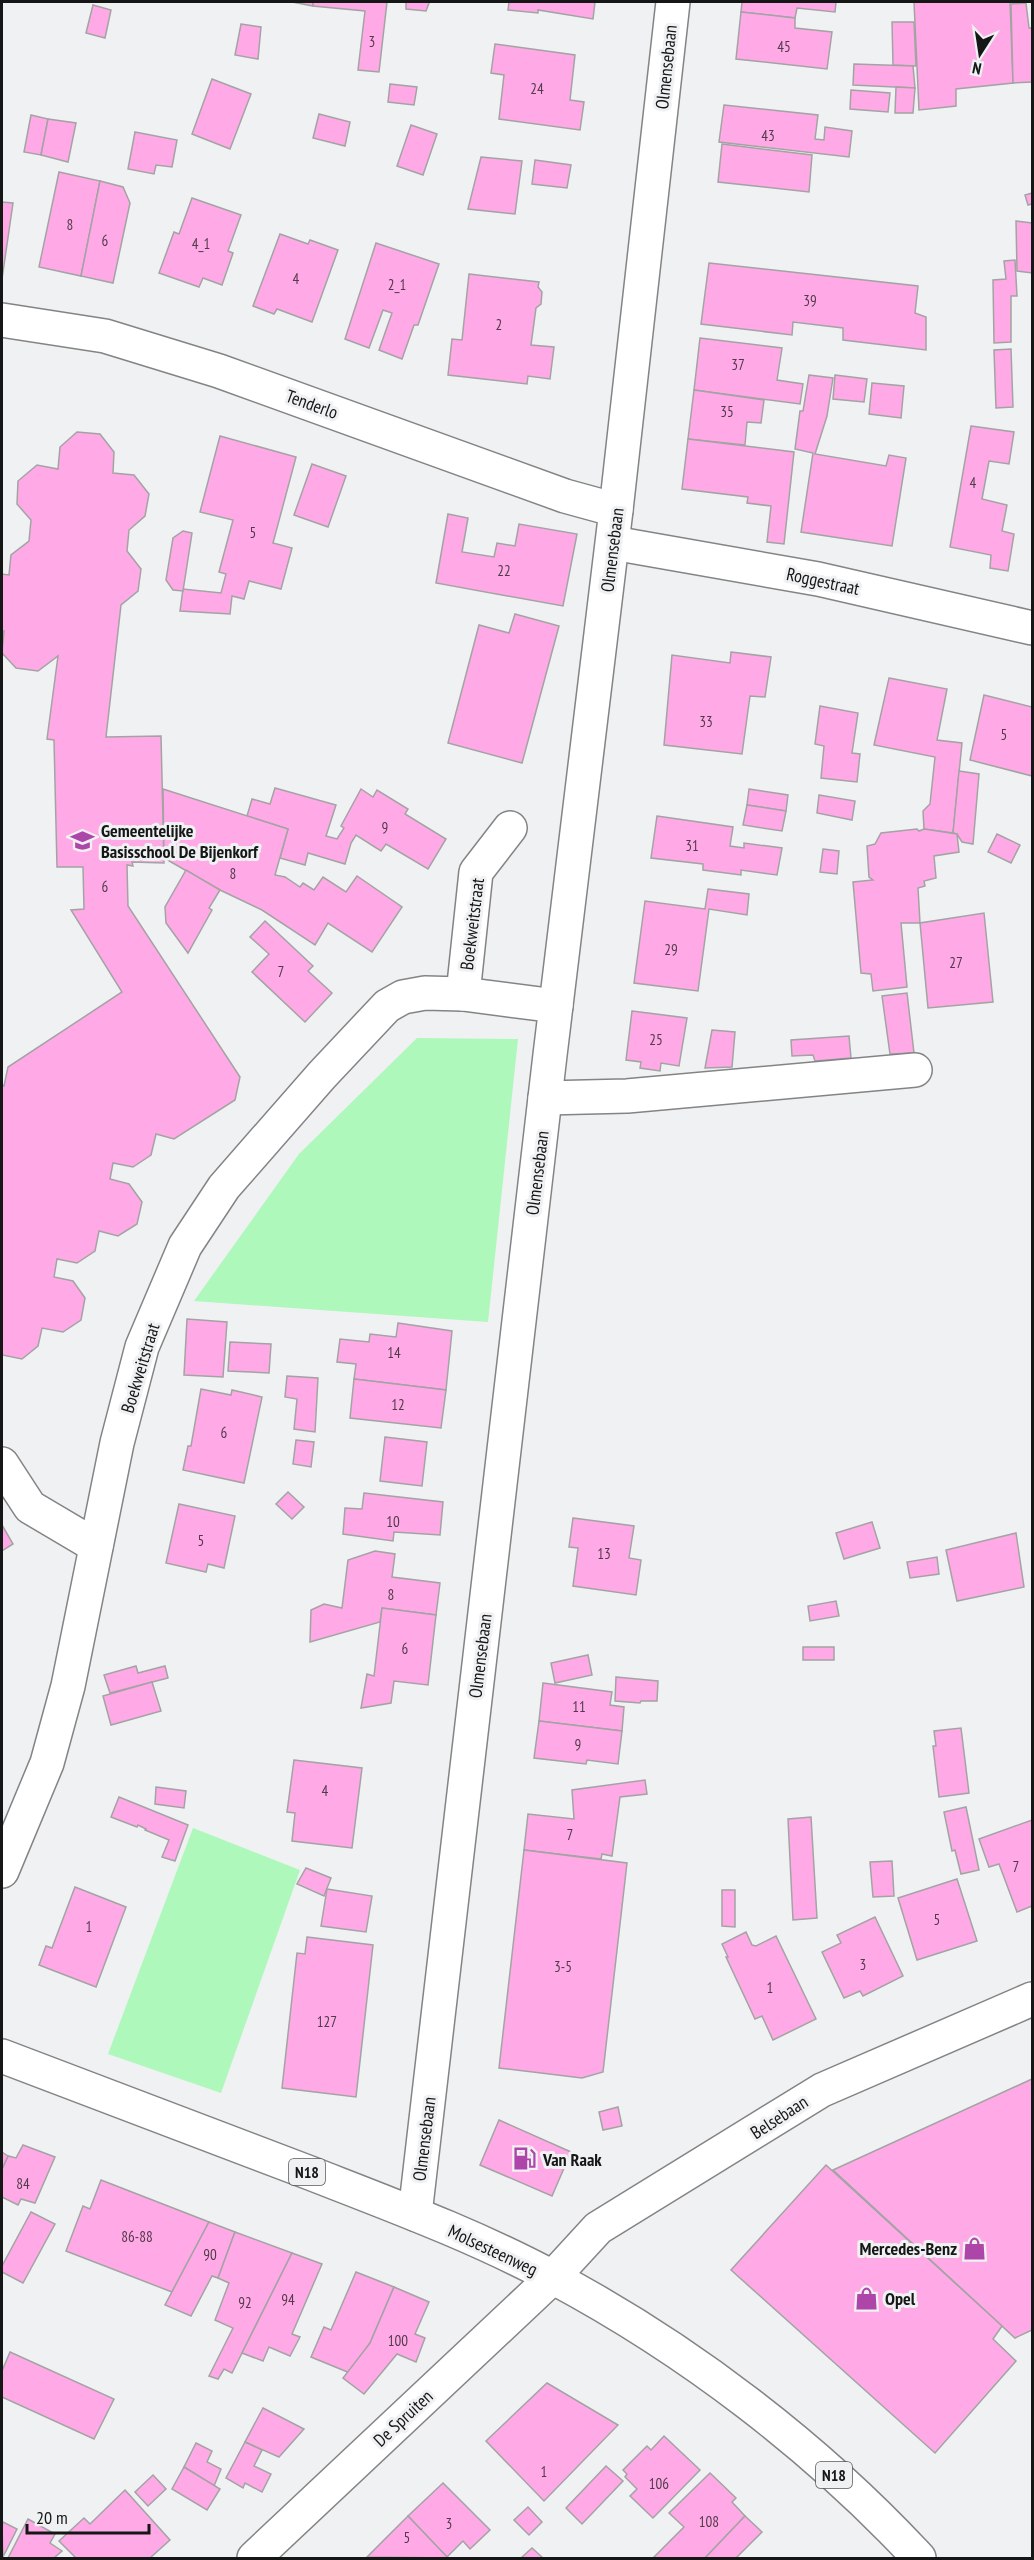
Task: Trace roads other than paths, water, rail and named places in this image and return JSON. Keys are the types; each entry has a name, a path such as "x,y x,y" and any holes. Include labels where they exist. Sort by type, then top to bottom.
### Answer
{"street":[{"name":"Olmensebaan","path":"415,2214 616,510 673,2"},
{"name":"Tenderlo","path":"2,320 105,336 219,371 565,496 616,510"},
{"name":"Roggestraat","path":"612,543 818,579 1032,628"},
{"name":"Boekweitstraat","path":"463,994 476,872 510,828"},
{"name":"Boekweitstraat","path":"2,1871 47,1763 68,1686 117,1443 142,1347 185,1246 224,1187 322,1075 387,1006 404,997 425,993 463,994 556,1006"},
{"path":"545,1098 627,1096 915,1070"},
{"path":"2,1464 30,1507 96,1546"},
{"name":"Belsebaan","path":"553,2277 598,2228 822,2090 1032,1999"},
{"name":"Molsesteenweg","path":"2,2056 415,2214 553,2277 651,2335 742,2400 851,2490 919,2559"},
{"name":"De Spruiten","path":"254,2559 553,2277"}],"place":[{"name":"Gemeentelijke Basisschool De Bijenkorf","path":"83,840"},
{"name":"Van Raak","path":"525,2159"},
{"name":"Mercedes-Benz","path":"975,2248"},
{"name":"Opel","path":"867,2298"}]}
